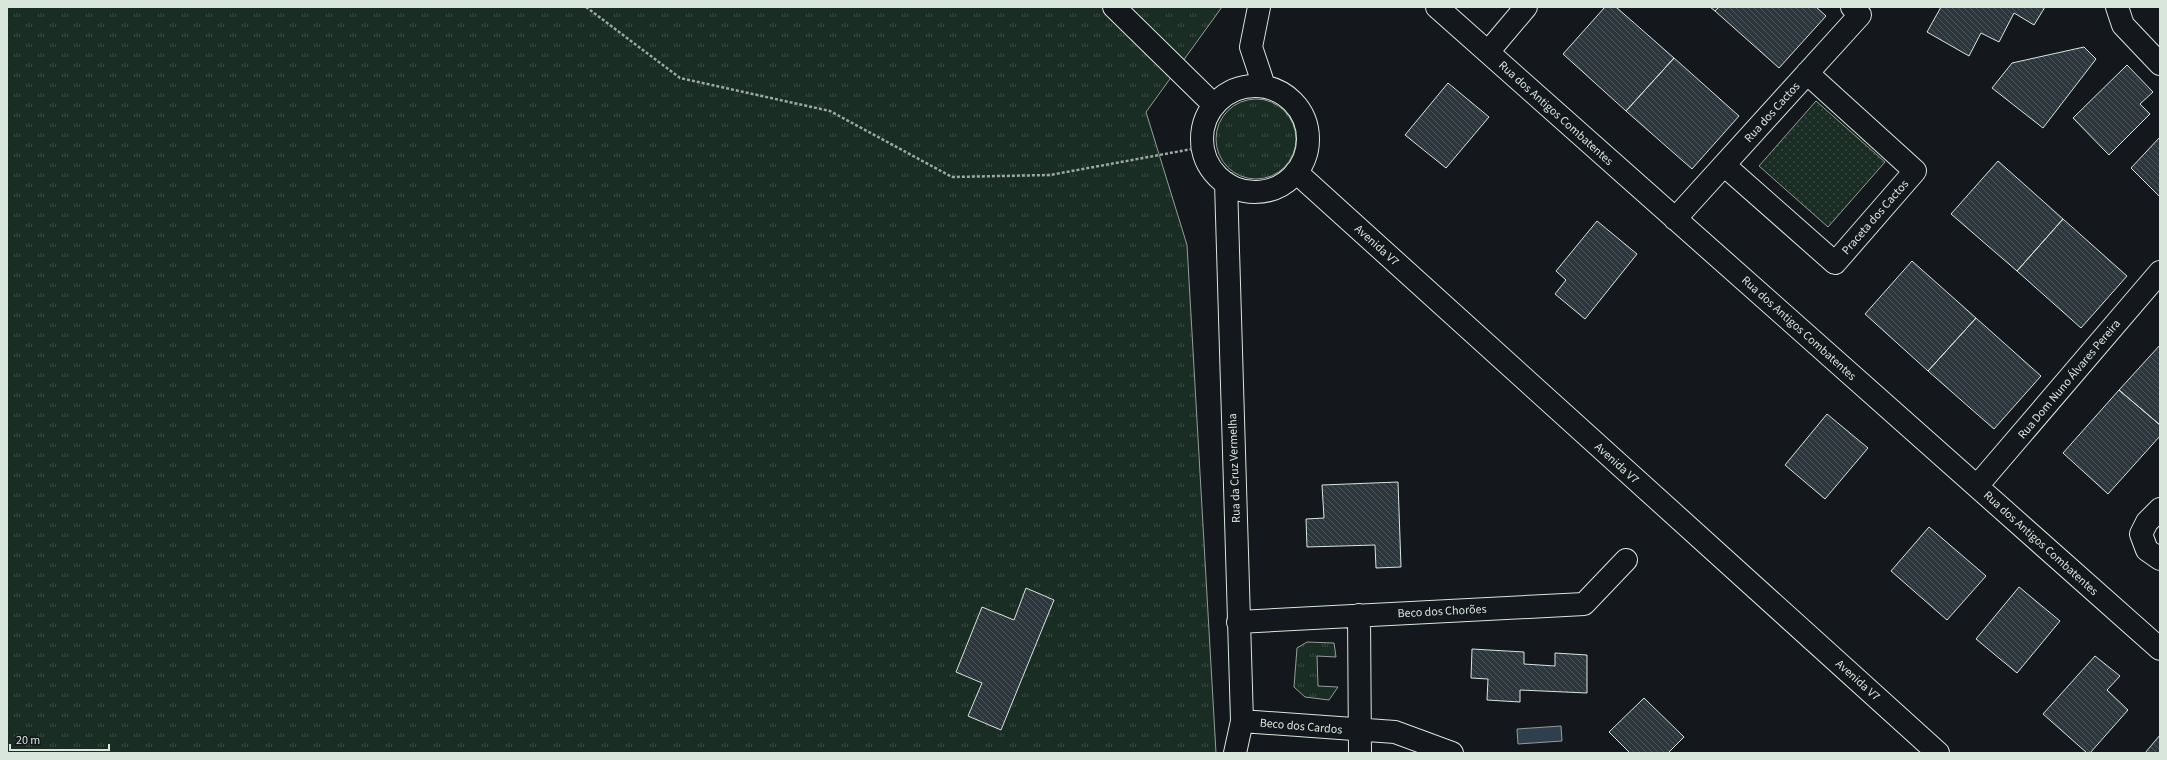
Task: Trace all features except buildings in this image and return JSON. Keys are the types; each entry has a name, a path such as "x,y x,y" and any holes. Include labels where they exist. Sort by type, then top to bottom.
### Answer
{"street":[{"path":"1114,7 1214,105"},
{"path":"1259,7 1251,47 1264,86"},
{"name":"Rua dos Antigos Combatentes","path":"1437,7 2160,649"},
{"path":"1488,52 1526,7"},
{"name":"Rua dos Cactos","path":"1675,218 1860,15 1852,7"},
{"path":"2117,7 2123,25 2160,64"},
{"name":"Praceta dos Cactos","path":"1724,165 1835,263 1915,171 1807,74"},
{"path":"1247,86 1264,86 1284,94 1293,101 1305,120 1308,141 1306,153 1296,172 1279,186 1263,191 1247,191 1226,183 1211,167 1203,147 1204,125 1214,105 1231,91 1247,86"},
{"name":"Avenida V7","path":"1296,172 1938,753"},
{"name":"Rua da Cruz Vermelha","path":"1226,183 1242,721 1235,753"},
{"name":"Rua Dom Nuno Álvares Pereira","path":"1977,486 2160,272"},
{"path":"2160,509 2147,522 2141,534 2148,550 2160,559"},
{"name":"Beco dos Chorões","path":"1238,622 1584,604 1626,560"},
{"name":"Beco dos Cardos","path":"1359,615 1360,753"},
{"name":"Beco dos Cardos","path":"1242,721 1360,731"},
{"path":"1360,731 1395,732 1452,753"}],"path":[{"path":"586,7 680,78 830,111 952,177 1050,175 1203,147"}],"green space":[{"path":"7,7 1222,7 1146,112 1187,245 1216,753 7,753"},
{"path":"1256,99 1271,102 1284,111 1293,124 1296,139 1293,154 1284,167 1271,176 1256,179 1241,176 1228,167 1219,154 1216,139 1219,124 1228,111 1241,102"},
{"path":"1816,101 1885,162 1828,227 1759,166"},
{"path":"1307,642 1334,643 1336,657 1317,656 1318,686 1338,687 1329,700 1305,697 1294,687 1297,648"}],"water":[{"path":"1561,726 1562,741 1518,744 1517,729"}]}
